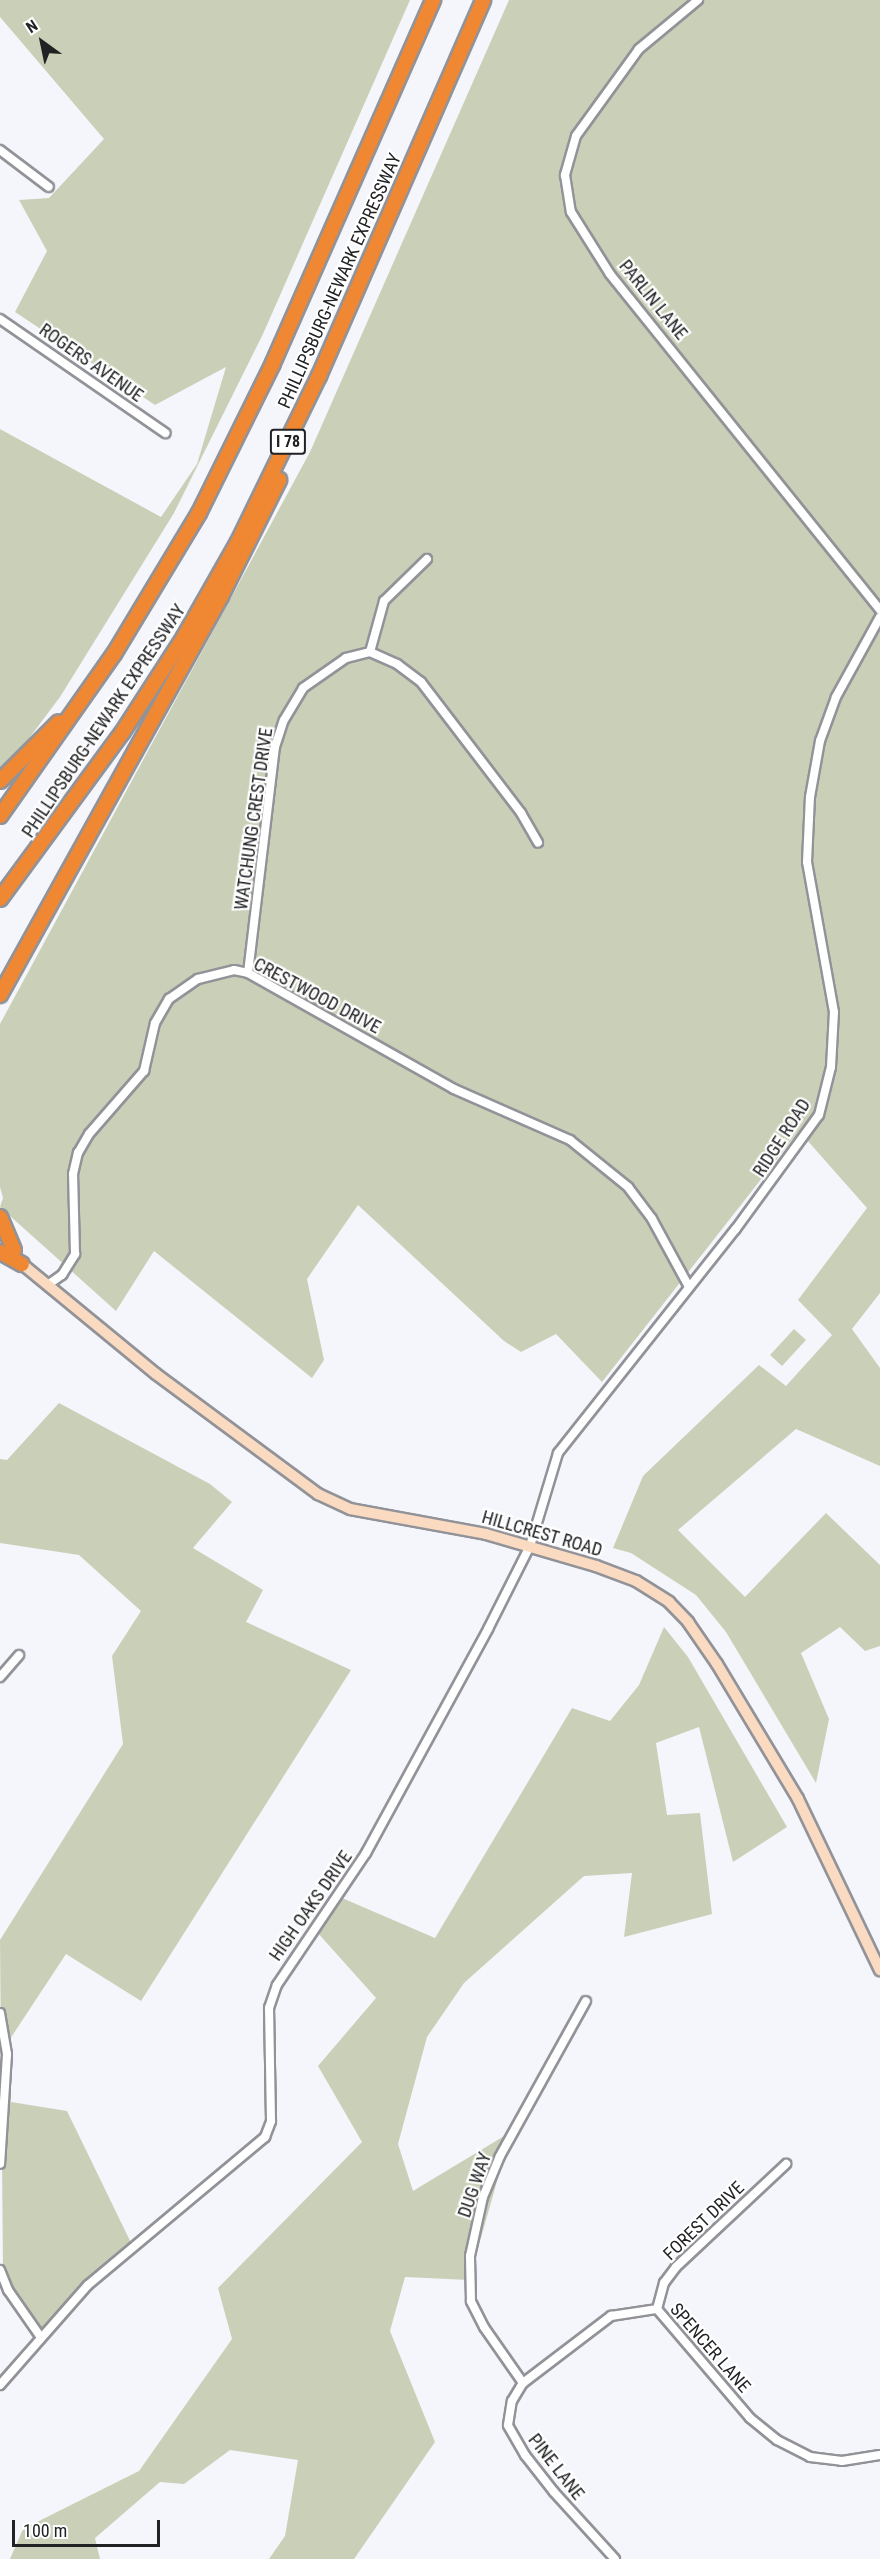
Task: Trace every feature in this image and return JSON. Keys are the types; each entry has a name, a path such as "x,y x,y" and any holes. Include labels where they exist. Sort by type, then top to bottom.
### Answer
{"highway":[{"name":"PHILLIPSBURG-NEWARK EXPRESSWAY","path":"0,816 82,700 171,562 227,459 434,0"},
{"name":"PHILLIPSBURG-NEWARK EXPRESSWAY","path":"0,899 76,800 184,637 268,484 320,376 483,0"},
{"path":"0,995 249,543 276,489 320,376"},
{"path":"0,781 82,700"},
{"path":"0,1217 14,1250"},
{"path":"0,1252 22,1264"}],"main road":[{"name":"HILLCREST ROAD","path":"0,1236 49,1284"},
{"name":"HILLCREST ROAD","path":"0,1247 49,1284 165,1380 318,1494 350,1509 431,1522 530,1546 636,1581 669,1602 688,1622 798,1799 880,1970"}],"street":[{"name":"PARLIN LANE","path":"698,0 639,49 576,136 565,175 571,212 610,274 880,610"},
{"path":"0,150 49,187"},
{"name":"ROGERS AVENUE","path":"0,319 165,433"},
{"path":"427,559 384,601 370,652 406,669 433,695 521,813 538,843"},
{"name":"RIDGE ROAD","path":"530,1546 558,1454 797,1148 825,1098 831,1067 834,1012 807,862 810,797 820,741 836,697 880,616"},
{"name":"WATCHUNG CREST DRIVE","path":"248,973 275,747 284,720 312,679 346,658 370,652"},
{"name":"CRESTWOOD DRIVE","path":"49,1284 62,1275 75,1254 73,1174 78,1153 89,1134 144,1071 155,1023 169,999 198,979 213,974 248,973 454,1089 570,1140 609,1169 634,1195 689,1287"},
{"name":"HIGH OAKS DRIVE","path":"0,2385 40,2336 88,2285 265,2137 271,2121 269,2008 277,1984 366,1853 530,1546"},
{"path":"0,1677 18,1655"},
{"name":"DUG WAY","path":"523,2383 484,2327 471,2301 470,2256 483,2197 500,2156 586,2001"},
{"path":"0,2013 7,2054 0,2164"},
{"name":"FOREST DRIVE","path":"657,2309 664,2283 676,2267 786,2164"},
{"path":"0,2270 8,2290 40,2336"},
{"name":"SPENCER LANE","path":"523,2383 602,2321 657,2309 750,2418 777,2439 810,2457 842,2461 880,2454"},
{"name":"PINE LANE","path":"523,2383 508,2414 511,2433 554,2492 615,2559"}],"green space":[{"path":"0,0 410,0 263,334 174,513 60,697 0,777 0,429 161,517 197,464 226,367 155,405 15,312 47,251 19,200 49,198 104,139 0,17"},
{"path":"509,0 880,0 880,1293 852,1329 880,1368 880,1466 796,1429 678,1530 745,1597 826,1513 880,1565 880,1646 865,1651 840,1627 801,1653 829,1719 816,1783 726,1632 696,1595 631,1553 613,1548 643,1476 759,1365 786,1386 832,1335 798,1300 867,1208 799,1131 602,1382 556,1334 521,1352 504,1341 358,1205 307,1279 324,1360 312,1378 154,1251 116,1311 0,1207 3,1198 0,1187 0,1024 310,452"},
{"path":"794,1329 806,1340 782,1366 770,1355"},
{"path":"59,1403 210,1484 232,1502 193,1548 263,1590 246,1622 351,1670 141,2001 66,1954 10,2039 11,2102 67,2111 134,2249 43,2337 3,2270 0,1940 123,1744 112,1656 141,1611 79,1555 0,1543 0,1459 7,1460"},
{"path":"664,1627 688,1657 787,1827 733,1862 699,1727 656,1743 667,1815 700,1813 712,1914 624,1937 632,1873 584,1876 464,1983 427,2037 398,2144 413,2191 511,2132 469,2280 405,2277 390,2331 435,2442 354,2559 269,2559 285,2536 298,2460 230,2450 184,2484 160,2482 95,2538 100,2559 10,2559 23,2529 139,2471 232,2339 218,2288 362,2142 318,2066 376,1998 317,1932 342,1898 435,1938 572,1708 610,1721 639,1685"}]}
